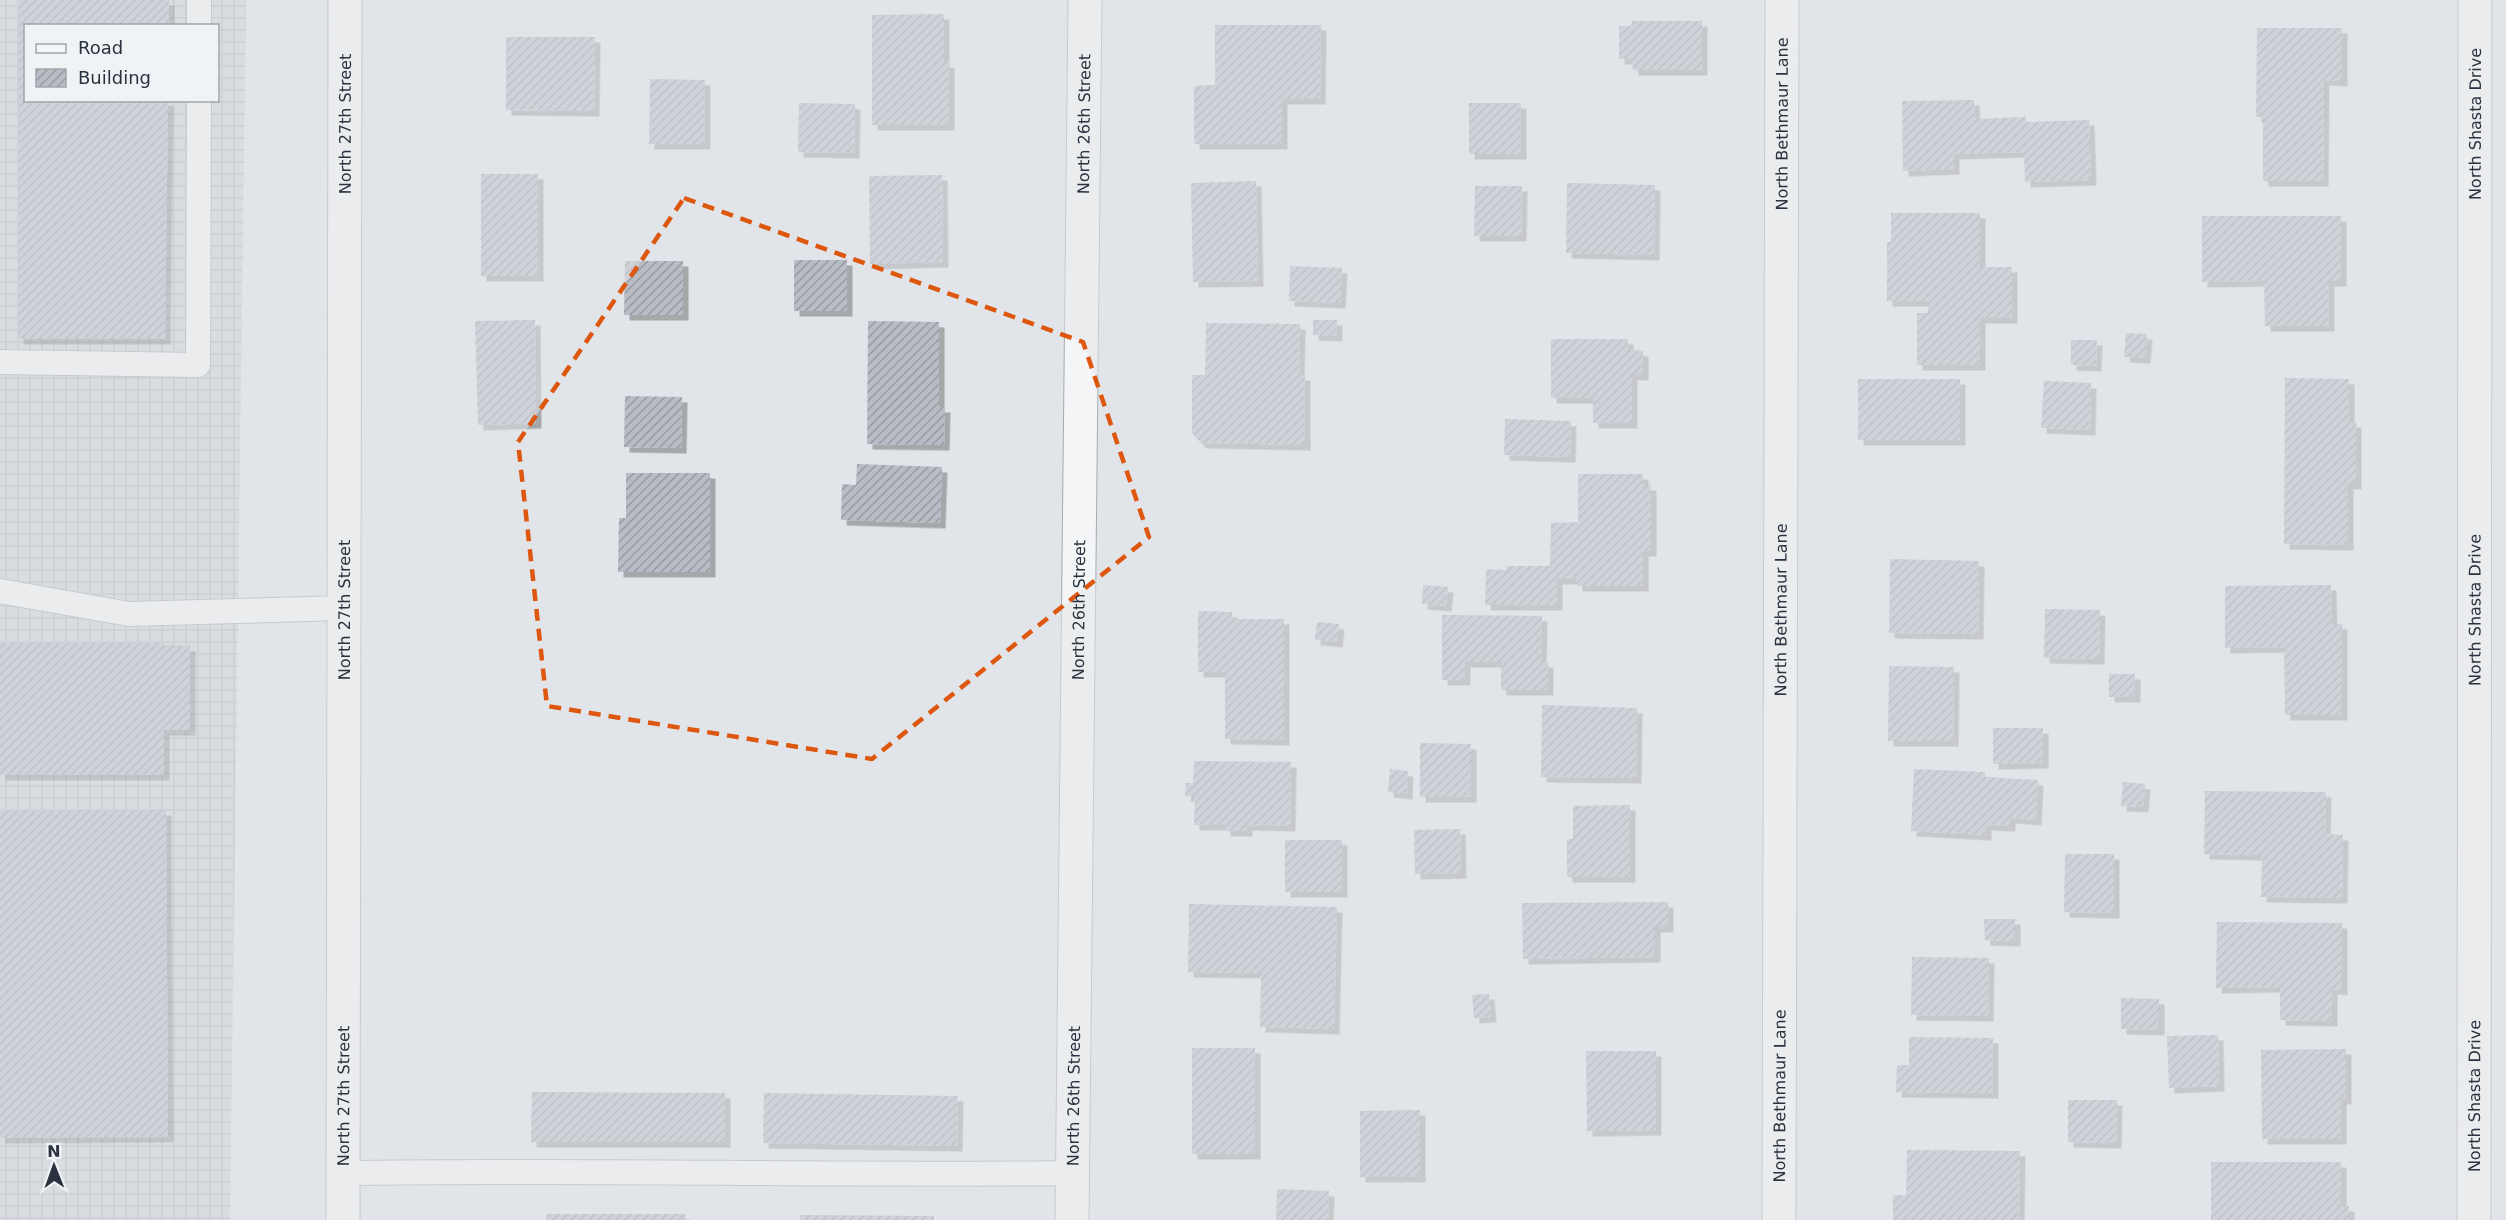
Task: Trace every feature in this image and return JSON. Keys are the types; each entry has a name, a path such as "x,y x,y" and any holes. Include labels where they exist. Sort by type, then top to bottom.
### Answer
{"street":[{"name":"North 27th Street","path":"343,1220 345,0"},
{"name":"North 26th Street","path":"1072,1220 1085,0"},
{"name":"North Bethmaur Lane","path":"1779,1220 1782,0"},
{"name":"North Shasta Drive","path":"2474,1220 2475,0"}],"lane":[{"path":"199,0 199,24"},
{"path":"0,362 198,365 199,102"},
{"path":"0,591 129,614 344,608"},
{"path":"343,1173 508,1171 910,1175 1072,1173"}],"highlighted area":[{"path":"684,198 1083,342 1149,537 872,759 547,706 518,442"}],"shaded area":[{"path":"0,0 246,0 230,1220 0,1220"}],"building":[{"path":"19,0 169,0 169,24 24,24 24,102 168,102 165,339 18,339"},
{"path":"944,14 944,62 949,62 949,125 872,125 872,15"},
{"path":"1632,21 1702,21 1702,70 1633,70 1632,59 1619,59 1619,26 1631,26"},
{"path":"1215,25 1321,25 1320,99 1282,99 1282,144 1194,144 1194,86 1215,85"},
{"path":"2257,28 2342,28 2342,81 2324,80 2323,181 2263,181 2263,117 2256,117"},
{"path":"506,37 595,37 594,111 506,110"},
{"path":"650,79 705,80 705,144 649,144"},
{"path":"1974,100 1975,119 2026,117 2026,122 2089,120 2091,180 2025,182 2024,152 1954,154 1954,169 1903,171 1902,101"},
{"path":"799,103 855,104 854,153 798,152"},
{"path":"1469,103 1521,103 1521,154 1469,154"},
{"path":"481,174 538,174 538,276 481,276"},
{"path":"942,175 943,262 870,264 869,176"},
{"path":"1256,181 1258,281 1193,282 1191,183"},
{"path":"1567,183 1655,185 1654,255 1566,253"},
{"path":"1475,186 1522,186 1521,236 1474,236"},
{"path":"1891,213 1980,213 1980,267 2012,267 2012,318 1980,318 1980,365 1917,365 1917,313 1928,313 1928,301 1887,301 1887,242 1891,242"},
{"path":"2202,216 2341,216 2341,281 2329,281 2329,326 2265,326 2264,281 2202,282"},
{"path":"794,260 847,260 847,311 794,311"},
{"path":"625,261 683,261 683,315 624,315"},
{"path":"1290,266 1342,268 1340,303 1289,301"},
{"path":"535,320 536,423 478,425 475,321"},
{"path":"1313,320 1337,320 1337,336 1313,335"},
{"path":"868,321 939,322 939,407 945,407 944,445 867,444"},
{"path":"1206,323 1300,324 1299,375 1305,375 1305,445 1201,443 1192,433 1192,375 1205,375"},
{"path":"2126,333 2147,334 2145,358 2124,357"},
{"path":"1551,339 1628,339 1628,350 1643,351 1643,375 1632,375 1632,423 1593,423 1593,398 1551,398"},
{"path":"2071,340 2097,340 2096,366 2071,365"},
{"path":"2285,378 2349,379 2349,422 2356,422 2356,484 2348,484 2348,545 2284,544"},
{"path":"1858,379 1960,379 1960,440 1858,440"},
{"path":"2044,381 2091,383 2090,430 2041,428"},
{"path":"625,396 682,397 681,448 624,447"},
{"path":"1505,419 1571,421 1570,457 1504,455"},
{"path":"857,464 942,467 940,523 841,520 842,484 856,485"},
{"path":"626,473 710,473 710,572 618,572 619,518 626,518"},
{"path":"1578,474 1643,474 1643,485 1651,485 1651,551 1643,551 1643,586 1577,586 1577,579 1557,579 1557,605 1485,605 1486,569 1506,570 1506,566 1550,566 1551,523 1578,522"},
{"path":"1890,559 1979,561 1978,634 1889,633"},
{"path":"1423,585 1448,587 1446,606 1422,604"},
{"path":"2331,585 2332,624 2342,624 2342,715 2285,715 2284,647 2225,648 2225,586"},
{"path":"2045,609 2100,610 2099,659 2044,658"},
{"path":"1198,611 1232,612 1232,619 1284,619 1284,740 1225,739 1225,672 1198,672"},
{"path":"1442,615 1542,616 1541,662 1548,662 1548,690 1501,690 1501,662 1465,662 1465,680 1442,680"},
{"path":"1317,622 1339,624 1337,642 1315,640"},
{"path":"0,643 164,643 164,645 190,646 190,730 164,730 164,775 0,775"},
{"path":"1889,666 1954,667 1953,741 1888,741"},
{"path":"2109,674 2135,674 2135,697 2109,697"},
{"path":"1542,705 1637,708 1636,778 1541,777"},
{"path":"1993,728 2043,728 2043,763 1993,764"},
{"path":"1420,743 1471,744 1471,797 1420,797"},
{"path":"1194,761 1291,762 1290,826 1247,825 1247,831 1225,831 1225,825 1194,825 1195,796 1185,796 1186,783 1193,783"},
{"path":"1390,769 1408,771 1407,794 1388,792"},
{"path":"1914,769 1985,772 1985,777 2038,780 2036,820 2010,818 2010,826 1986,825 1986,835 1911,831"},
{"path":"2123,782 2145,784 2143,807 2121,806"},
{"path":"2205,791 2326,792 2325,834 2343,835 2342,898 2261,897 2262,855 2204,854"},
{"path":"1630,805 1630,877 1567,877 1567,839 1573,839 1573,806"},
{"path":"166,810 168,1137 0,1138 0,811"},
{"path":"1460,829 1461,873 1415,874 1414,830"},
{"path":"1285,840 1342,840 1342,892 1285,892"},
{"path":"2065,854 2114,854 2114,913 2064,912"},
{"path":"1668,902 1668,927 1655,927 1655,957 1523,959 1522,903"},
{"path":"1189,904 1337,907 1334,1029 1260,1027 1261,973 1188,972"},
{"path":"1984,919 2015,919 2015,941 1985,940"},
{"path":"2217,922 2342,923 2342,990 2332,989 2332,1021 2280,1020 2280,987 2216,988"},
{"path":"1912,957 1989,958 1988,1016 1911,1015"},
{"path":"1489,994 1491,1017 1474,1018 1472,995"},
{"path":"2121,998 2159,999 2159,1030 2121,1029"},
{"path":"2218,1035 2219,1086 2169,1088 2167,1036"},
{"path":"1909,1037 1993,1038 1993,1093 1896,1092 1897,1065 1909,1065"},
{"path":"1192,1048 1255,1048 1255,1154 1192,1154"},
{"path":"2346,1049 2346,1099 2341,1099 2341,1139 2262,1139 2261,1050"},
{"path":"1586,1051 1656,1051 1656,1130 1587,1131"},
{"path":"532,1092 725,1093 725,1142 531,1142"},
{"path":"764,1093 958,1096 957,1146 763,1143"},
{"path":"2068,1100 2117,1100 2116,1143 2068,1142"},
{"path":"1420,1110 1420,1177 1360,1177 1360,1111"},
{"path":"1907,1150 2020,1151 2019,1220 1893,1220 1893,1195 1906,1195"},
{"path":"2211,1162 2341,1162 2341,1206 2349,1206 2349,1220 2211,1220"},
{"path":"1277,1189 1329,1191 1328,1220 1276,1220"},
{"path":"547,1214 685,1214 686,1220 546,1220"},
{"path":"800,1215 934,1216 934,1220 800,1220"}]}
